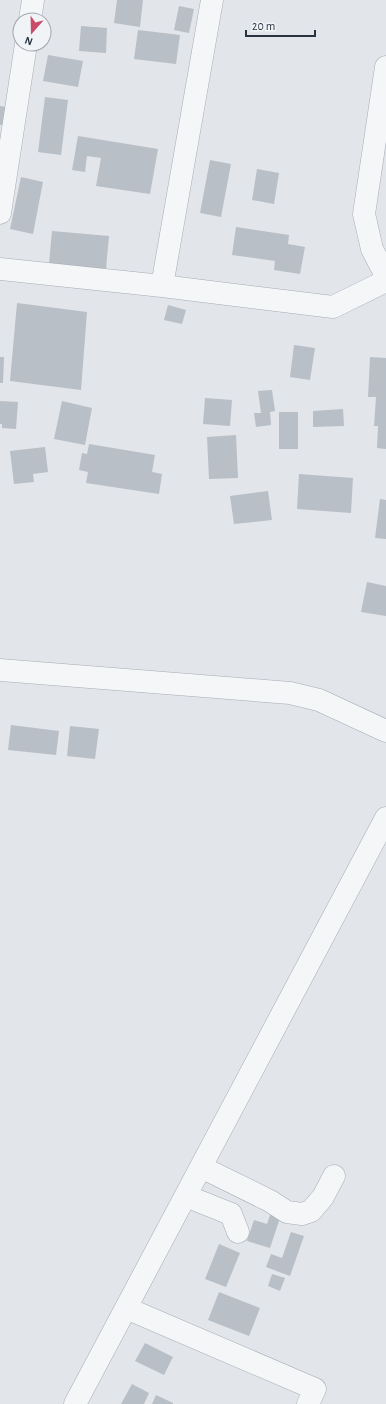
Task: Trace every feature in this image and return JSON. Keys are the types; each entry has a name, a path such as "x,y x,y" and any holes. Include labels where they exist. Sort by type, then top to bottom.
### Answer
{"street":[{"path":"31,12 33,0"},
{"path":"162,286 212,0"},
{"path":"0,213 25,52"},
{"path":"386,67 364,214 372,249 386,276"},
{"path":"0,269 162,286 333,307 386,280"},
{"path":"0,670 290,693 319,700 386,731"},
{"path":"75,1404 386,818"},
{"path":"201,1168 270,1201 287,1212 302,1214 311,1211 323,1197 334,1176"},
{"path":"186,1196 231,1214 238,1232"},
{"path":"126,1308 315,1390 308,1404"}],"building":[{"path":"117,0 143,0 140,27 114,23"},
{"path":"179,6 194,9 189,33 174,30"},
{"path":"81,26 107,28 106,53 79,51"},
{"path":"138,30 180,35 176,64 134,59"},
{"path":"48,55 83,61 78,87 43,81"},
{"path":"45,97 68,100 61,155 38,152"},
{"path":"0,106 6,107 3,125 0,125"},
{"path":"78,136 158,149 150,194 96,186 101,158 87,156 85,172 72,170"},
{"path":"210,160 231,164 221,217 200,213"},
{"path":"257,169 279,173 274,204 252,200"},
{"path":"21,177 43,182 33,234 10,229"},
{"path":"236,227 289,235 288,244 305,247 300,274 274,270 275,261 232,255"},
{"path":"52,231 109,236 106,269 49,264"},
{"path":"17,303 87,312 81,390 10,381"},
{"path":"168,305 186,310 182,324 164,320"},
{"path":"294,345 315,348 310,380 290,377"},
{"path":"0,357 4,357 3,383 0,383"},
{"path":"370,357 386,358 386,449 377,448 378,426 374,426 376,397 368,397"},
{"path":"272,390 275,411 270,412 271,425 256,427 254,413 261,413 258,391"},
{"path":"205,398 232,400 230,426 203,424"},
{"path":"0,401 18,402 16,429 2,428 2,424 0,424"},
{"path":"62,401 92,408 85,445 54,439"},
{"path":"343,409 344,426 313,427 313,411"},
{"path":"279,412 298,412 298,449 279,449"},
{"path":"236,435 238,478 209,479 207,437"},
{"path":"89,444 155,455 152,472 162,474 159,494 86,483 88,472 79,470 82,453 87,454"},
{"path":"45,447 48,472 33,474 34,482 14,484 10,451"},
{"path":"299,474 353,478 351,513 297,509"},
{"path":"268,491 272,520 234,524 230,496"},
{"path":"380,499 386,500 386,539 375,538"},
{"path":"367,582 386,586 386,616 361,612"},
{"path":"11,725 59,731 56,755 8,750"},
{"path":"70,726 99,729 95,759 67,756"},
{"path":"270,1215 280,1218 270,1248 247,1241 254,1220 267,1224"},
{"path":"291,1232 304,1236 290,1276 266,1267 271,1254 282,1258"},
{"path":"219,1244 240,1253 226,1287 205,1279"},
{"path":"272,1274 285,1278 280,1291 268,1286"},
{"path":"219,1292 260,1308 249,1336 208,1320"},
{"path":"145,1343 173,1357 164,1375 135,1361"},
{"path":"132,1384 149,1393 144,1404 121,1404"},
{"path":"156,1395 173,1403 173,1404 152,1404"}]}
